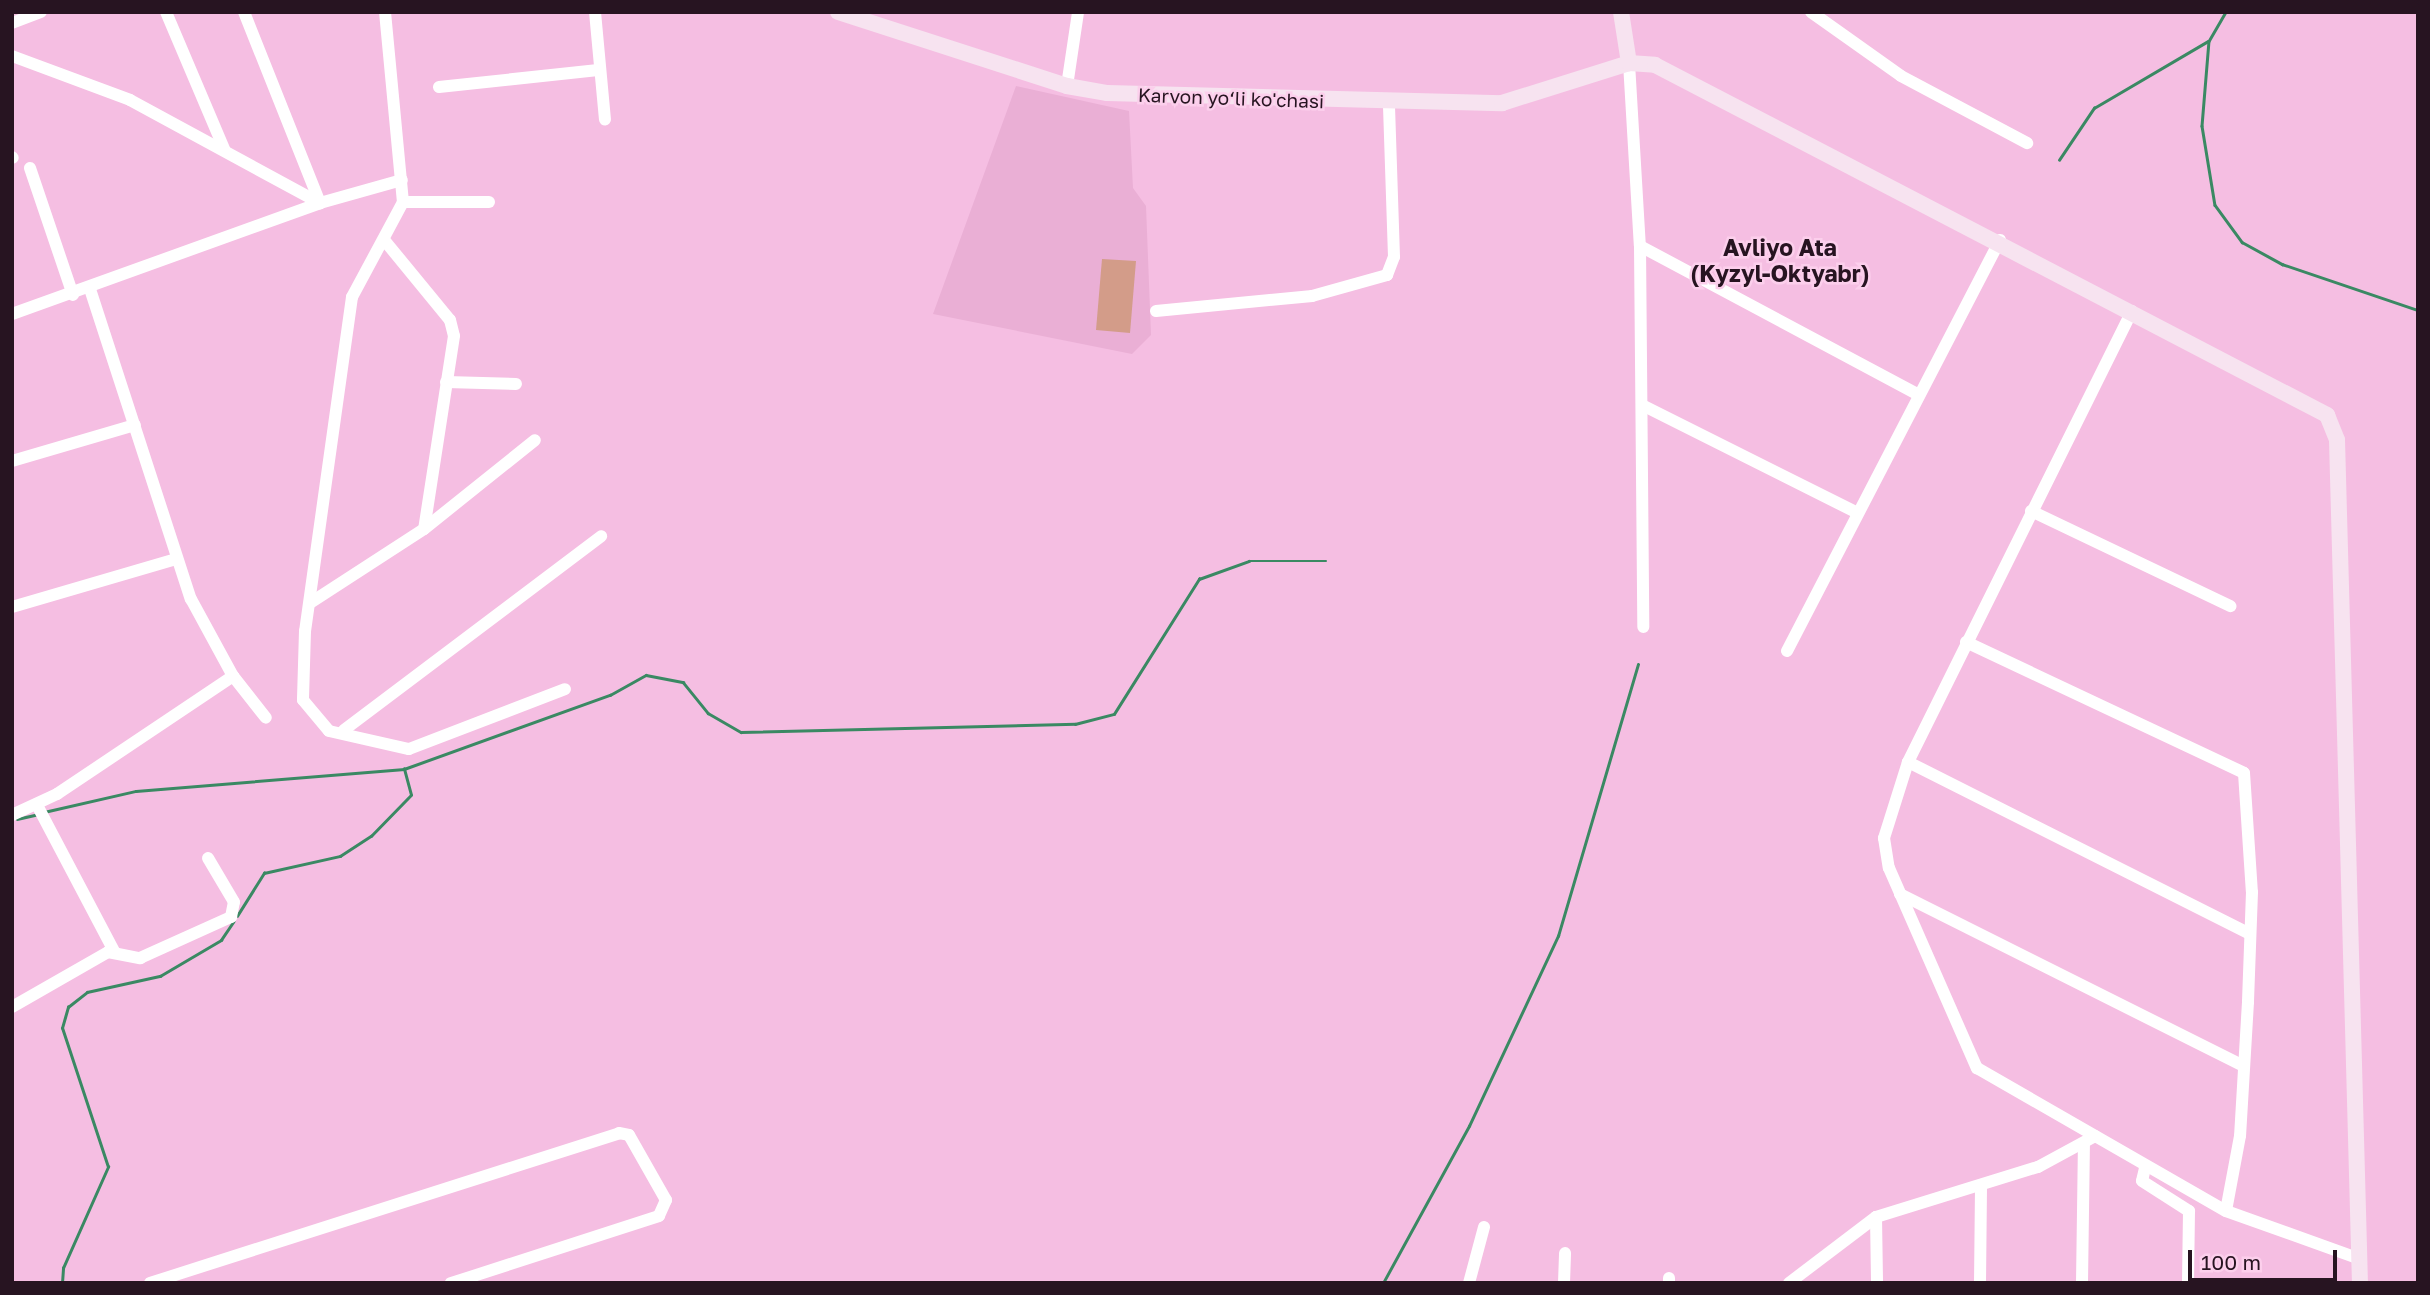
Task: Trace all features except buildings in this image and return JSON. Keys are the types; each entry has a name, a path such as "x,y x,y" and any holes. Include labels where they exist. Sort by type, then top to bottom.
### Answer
{"street":[{"path":"12,23 41,12"},
{"path":"166,12 225,151"},
{"path":"244,12 320,203"},
{"path":"385,12 403,202 385,241 352,298 310,603 303,700 328,731 345,730 409,749 565,689"},
{"path":"595,12 598,70 605,120"},
{"name":"Karvon yo‘li ko'chasi","path":"838,12 1067,86 1389,105 1514,101 1629,62"},
{"path":"1067,86 1078,12"},
{"path":"1621,12 1629,62 1640,246 1643,627"},
{"path":"1811,12 1902,76 2027,143"},
{"path":"12,56 130,100 320,203"},
{"path":"1629,62 1679,73 2318,408 2334,424 2357,1258 2360,1283"},
{"path":"439,87 598,70"},
{"path":"1156,311 1312,296 1387,275 1394,257 1389,105"},
{"path":"30,167 73,295"},
{"path":"12,314 90,289 320,203 402,180"},
{"path":"403,202 489,202"},
{"path":"1787,651 2000,240"},
{"path":"385,241 450,320 446,382 425,529"},
{"path":"1640,246 1919,395"},
{"path":"90,289 176,559 233,676 266,719"},
{"path":"2132,311 1908,762 1884,838 1900,894 1977,1068 2145,1168 2226,1211 2357,1258"},
{"path":"446,382 516,384"},
{"path":"1642,405 1858,513"},
{"path":"12,461 135,425"},
{"path":"310,603 425,529 535,440"},
{"path":"2031,511 2230,606"},
{"path":"345,730 601,536"},
{"path":"12,607 176,559"},
{"path":"1966,642 2244,773 2248,933 2243,1066 2240,1136 2226,1211"},
{"path":"12,815 37,805 233,676"},
{"path":"1908,762 2248,933"},
{"path":"37,805 116,953"},
{"path":"12,1007 107,952 140,958 231,917 234,902 208,858"},
{"path":"1900,894 2243,1066"},
{"path":"150,1283 629,1135 666,1200 659,1216 451,1283"},
{"path":"1789,1283 1876,1217 1981,1187 2084,1146 2095,1136"},
{"path":"2082,1283 2084,1146"},
{"path":"2145,1168 2142,1181 2189,1211 2188,1283"},
{"path":"1980,1283 1981,1187"},
{"path":"1876,1217 1877,1283"},
{"path":"1469,1283 1484,1227"},
{"path":"1564,1283 1565,1252"}],"shaded area":[{"path":"1016,86 1129,111 1133,188 1146,206 1151,335 1132,354 933,314"},
{"path":"1102,259 1136,261 1130,333 1096,330"}],"waterway":[{"path":"2226,12 2209,41 2202,126 2215,205 2242,242 2282,264 2418,310"},
{"path":"2059,160 2094,108 2208,41"},
{"path":"44,812 136,791 404,769 610,695 646,675 683,682 708,713 741,732 1075,724 1114,714 1199,579 1249,561 1326,561"},
{"path":"1383,1283 1469,1126 1558,936 1638,665"},
{"path":"237,916 264,873 340,856 371,836 411,795 404,769"},
{"path":"17,819 38,814"},
{"path":"62,1283 63,1268 108,1167 62,1028 68,1007 87,992 160,976 221,940 233,922"}],"district":[{"name":"Avliyo Ata (Kyzyl-Oktyabr)","path":"1780,260"}]}
